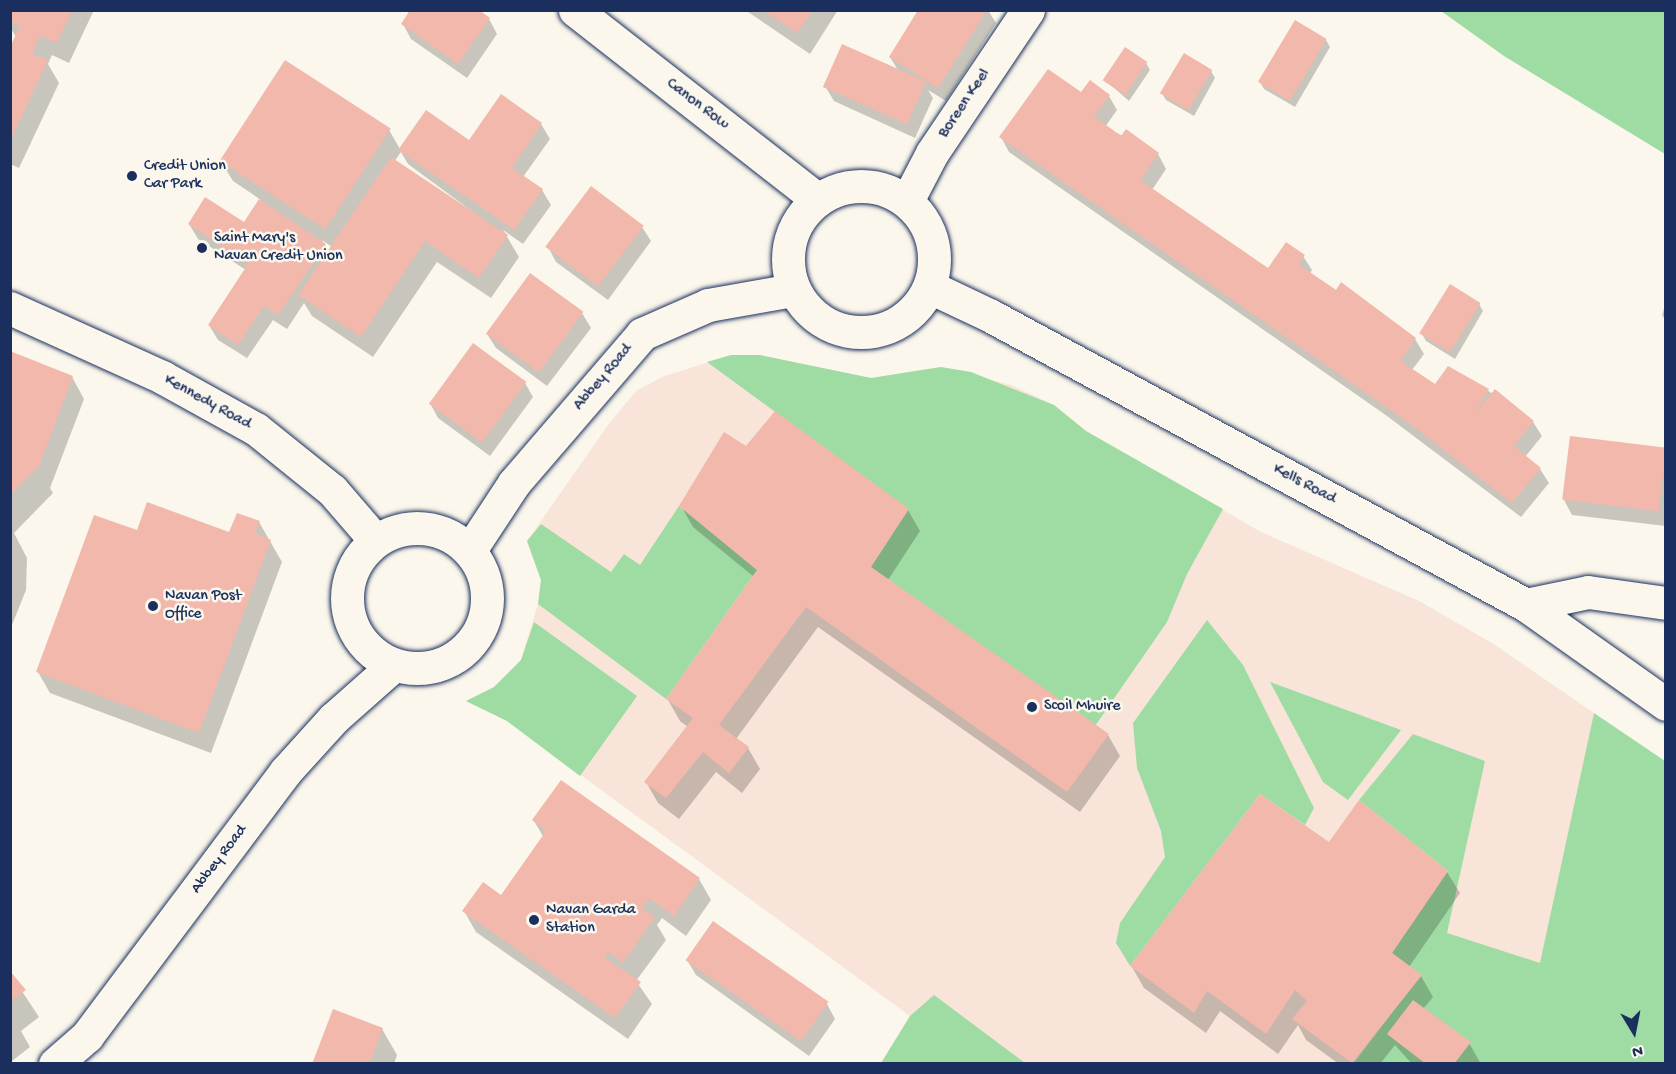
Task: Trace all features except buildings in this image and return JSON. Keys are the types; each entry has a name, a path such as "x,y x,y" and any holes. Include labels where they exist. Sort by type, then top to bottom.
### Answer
{"street":[{"name":"Canon Row","path":"575,10 818,200"},
{"name":"Boreen Keel","path":"907,201 932,153 1028,10"},
{"path":"862,186 886,189 907,201 923,218 933,240 936,264 930,287 917,308 898,323 875,332 851,332 827,325 807,310 794,290 787,265 789,240 801,218 818,200 839,189 862,186"},
{"name":"Kells Road","path":"930,287 991,316 1526,605 1665,704"},
{"name":"Abbey Road","path":"470,550 514,483 642,334 708,304 794,290"},
{"name":"Kennedy Road","path":"10,308 162,377 256,429 332,490 375,540"},
{"path":"424,528 453,537 470,550 482,569 488,592 486,615 476,636 461,653 440,665 417,668 393,664 374,654 359,638 350,618 346,597 350,576 360,556 375,540 393,531 424,528"},
{"path":"1526,605 1588,592 1665,603"},
{"name":"Abbey Road","path":"56,1064 87,1036 285,772 334,718 393,664"}],"shaded area":[{"name":"Scoil Mhuire","path":"731,355 760,355 871,378 941,367 1011,385 1054,405 1086,431 1261,532 1419,601 1492,643 1594,713 1522,1063 881,1064 910,1016 507,721 466,701 494,687 521,660 538,604 541,580 527,541 608,425 636,391 662,377"}],"green space":[{"path":"1441,11 1665,11 1665,154 1504,56"},
{"path":"731,355 760,355 871,378 941,367 971,372 1054,405 1086,431 1223,509 1187,574 1167,622 1095,726 871,567 908,509 707,362"},
{"path":"679,506 757,570 666,699 538,604 541,580 527,541 541,524 611,572 624,554 640,565"},
{"path":"1207,620 1243,665 1314,808 1305,825 1260,794 1130,966 1116,943 1120,923 1165,857 1161,831 1137,768 1133,723"},
{"path":"534,622 637,696 580,776 507,721 466,701 494,687 521,660"},
{"path":"1270,682 1401,730 1348,800 1323,782"},
{"path":"1594,713 1665,761 1665,1063 1353,1064 1421,975 1392,953 1448,871 1359,800 1413,734 1485,761 1447,933 1540,963"},
{"path":"934,995 1025,1063 881,1063 910,1016"}],"place":[{"name":"Credit Union Car Park","path":"132,176"},
{"name":"Saint Mary's Navan Credit Union","path":"202,248"},
{"name":"Navan Post Office","path":"153,606"},
{"name":"Scoil Mhuire","path":"1032,707"},
{"name":"Navan Garda Station","path":"534,920"}]}
